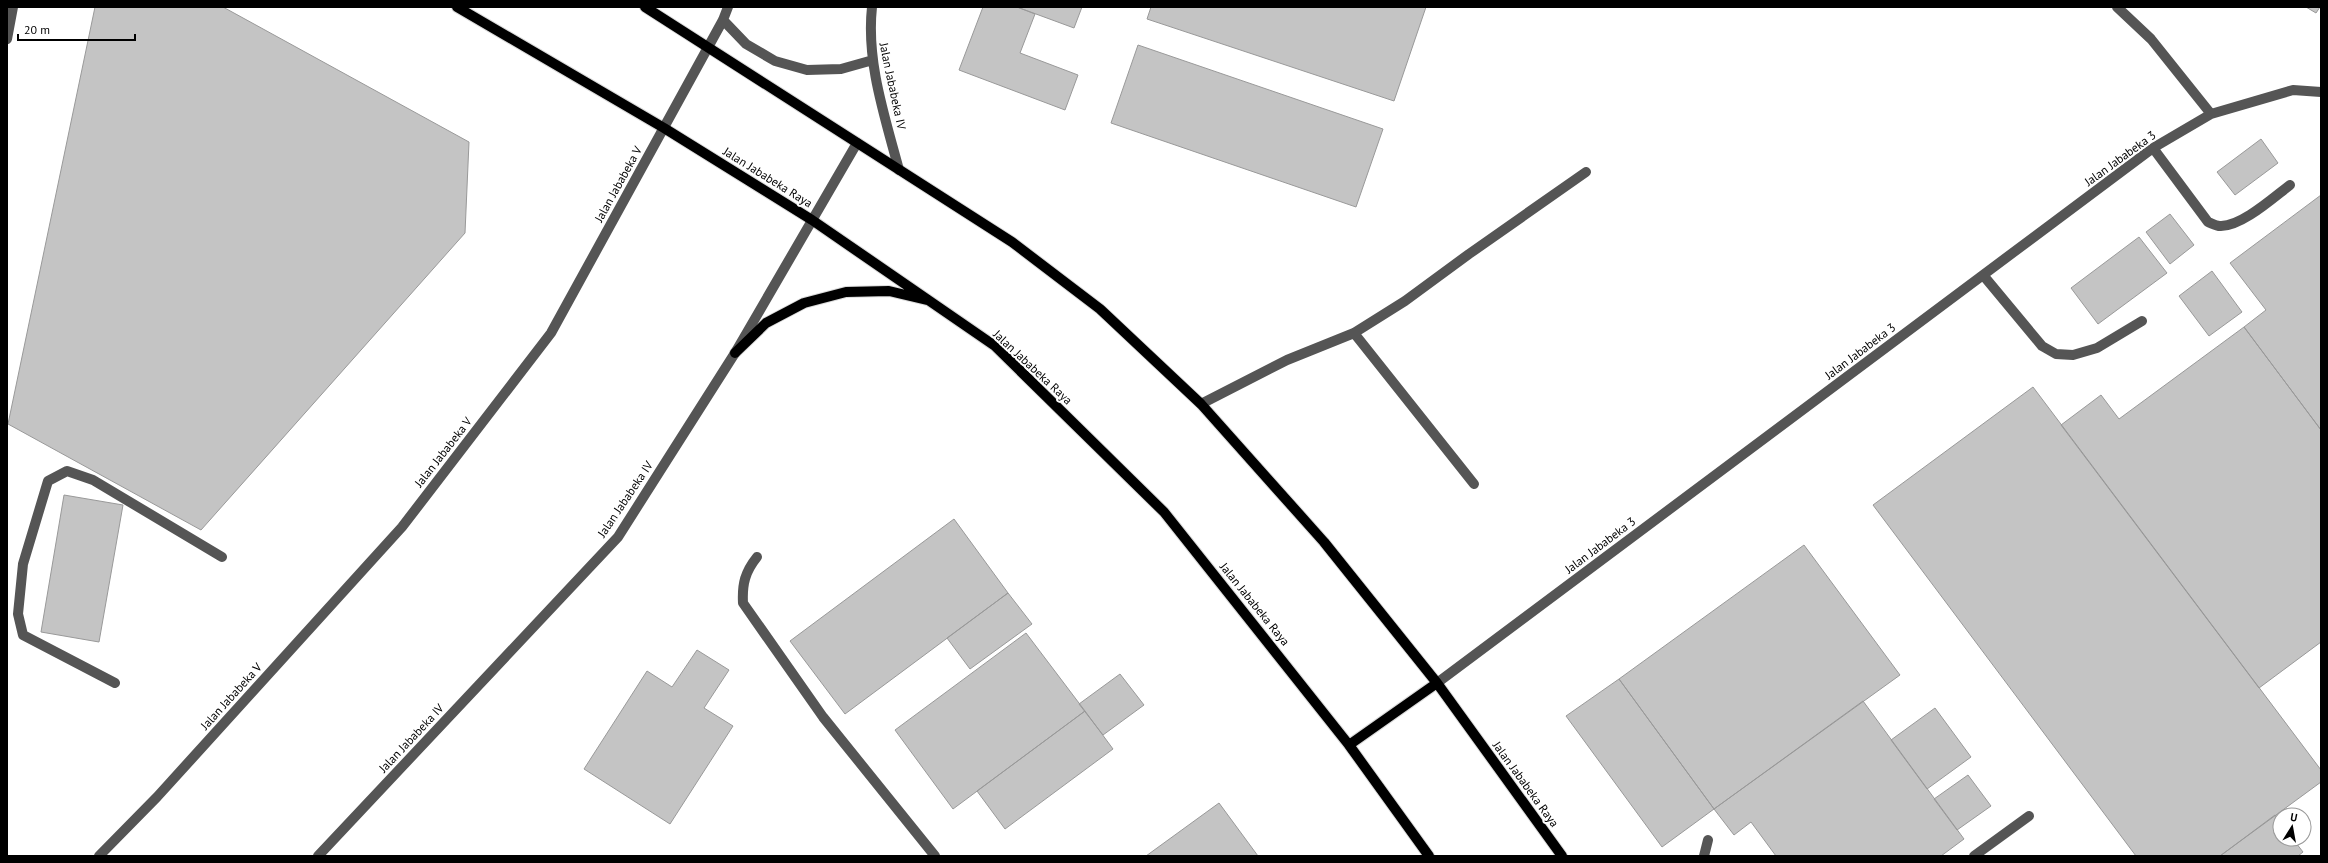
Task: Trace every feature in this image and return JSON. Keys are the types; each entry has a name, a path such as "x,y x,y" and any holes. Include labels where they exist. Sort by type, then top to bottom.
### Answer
{"main road":[{"name":"Jalan Jababeka Raya","path":"457,7 664,128 812,220 994,346 1164,512 1349,745 1429,856"},
{"name":"Jalan Jababeka Raya","path":"646,7 1012,242 1100,309 1201,404 1324,542 1437,683 1562,856"},
{"path":"735,353 766,323 804,303 846,292 889,292 931,301"},
{"path":"1349,745 1437,683"}],"street":[{"path":"7,39 13,7"},
{"name":"Jalan Jababeka V","path":"99,856 157,797 402,526 551,333 723,20 728,7"},
{"name":"Jalan Jababeka IV","path":"872,7 870,30 873,60 899,170"},
{"path":"2117,7 2151,39 2211,114"},
{"path":"723,20 746,44 775,61 807,70 841,69 873,60"},
{"name":"Jalan Jababeka 3","path":"1437,683 2153,148 2211,114 2288,91 2309,90 2321,92"},
{"name":"Jalan Jababeka IV","path":"318,856 618,537 735,353 857,143"},
{"path":"2153,148 2208,222 2220,226 2230,224 2250,215 2290,185"},
{"path":"1201,404 1287,360 1354,333 1405,301 1468,254 1586,172"},
{"path":"1983,275 2042,346 2056,354 2073,355 2097,348 2142,321"},
{"path":"1354,333 1474,484"},
{"path":"115,683 24,635 18,614 23,564 48,482 67,471 93,480 222,557"},
{"path":"757,557 748,568 742,585 743,603 822,717 935,856"},
{"path":"1974,856 2029,816"},
{"path":"1704,856 1708,840"}],"building":[{"path":"95,7 223,7 469,142 465,233 201,530 8,424"},
{"path":"983,7 1017,7 1035,14 1020,53 1078,75 1065,110 959,70"},
{"path":"1017,7 1082,7 1074,28"},
{"path":"1151,7 1426,7 1394,101 1147,19"},
{"path":"2306,7 2320,7 2316,13"},
{"path":"1138,45 1383,129 1356,207 1111,123"},
{"path":"2261,139 2278,163 2235,195 2217,172"},
{"path":"2321,195 2321,430 2244,327 2266,310 2230,263"},
{"path":"2170,214 2194,245 2170,264 2146,232"},
{"path":"2139,237 2167,273 2098,324 2071,288"},
{"path":"2212,271 2242,312 2209,336 2179,296"},
{"path":"2244,327 2321,430 2321,642 2259,688 2061,425 2101,395 2119,419"},
{"path":"2033,387 2321,770 2321,782 2287,807 2272,807 2272,818 2220,856 2136,856 1873,505"},
{"path":"64,495 123,505 99,642 41,632"},
{"path":"954,519 1008,593 845,714 790,641"},
{"path":"1804,545 1900,675 1714,809 1619,679"},
{"path":"1008,593 1032,624 970,669 947,638"},
{"path":"1026,633 1085,711 953,809 895,730"},
{"path":"697,650 729,670 704,708 733,726 670,824 584,769 647,671 672,687"},
{"path":"1120,674 1144,705 1103,735 1079,704"},
{"path":"1619,679 1714,809 1662,847 1566,716"},
{"path":"1863,701 1964,839 1941,856 1776,856 1751,822 1734,835 1714,809"},
{"path":"1935,708 1971,757 1927,789 1891,740"},
{"path":"1085,711 1113,749 1005,829 977,791"},
{"path":"1968,775 1991,806 1957,830 1934,799"},
{"path":"1219,803 1258,856 1146,856"},
{"path":"2272,817 2272,847 2299,847 2303,852 2298,856 2220,856"}]}
